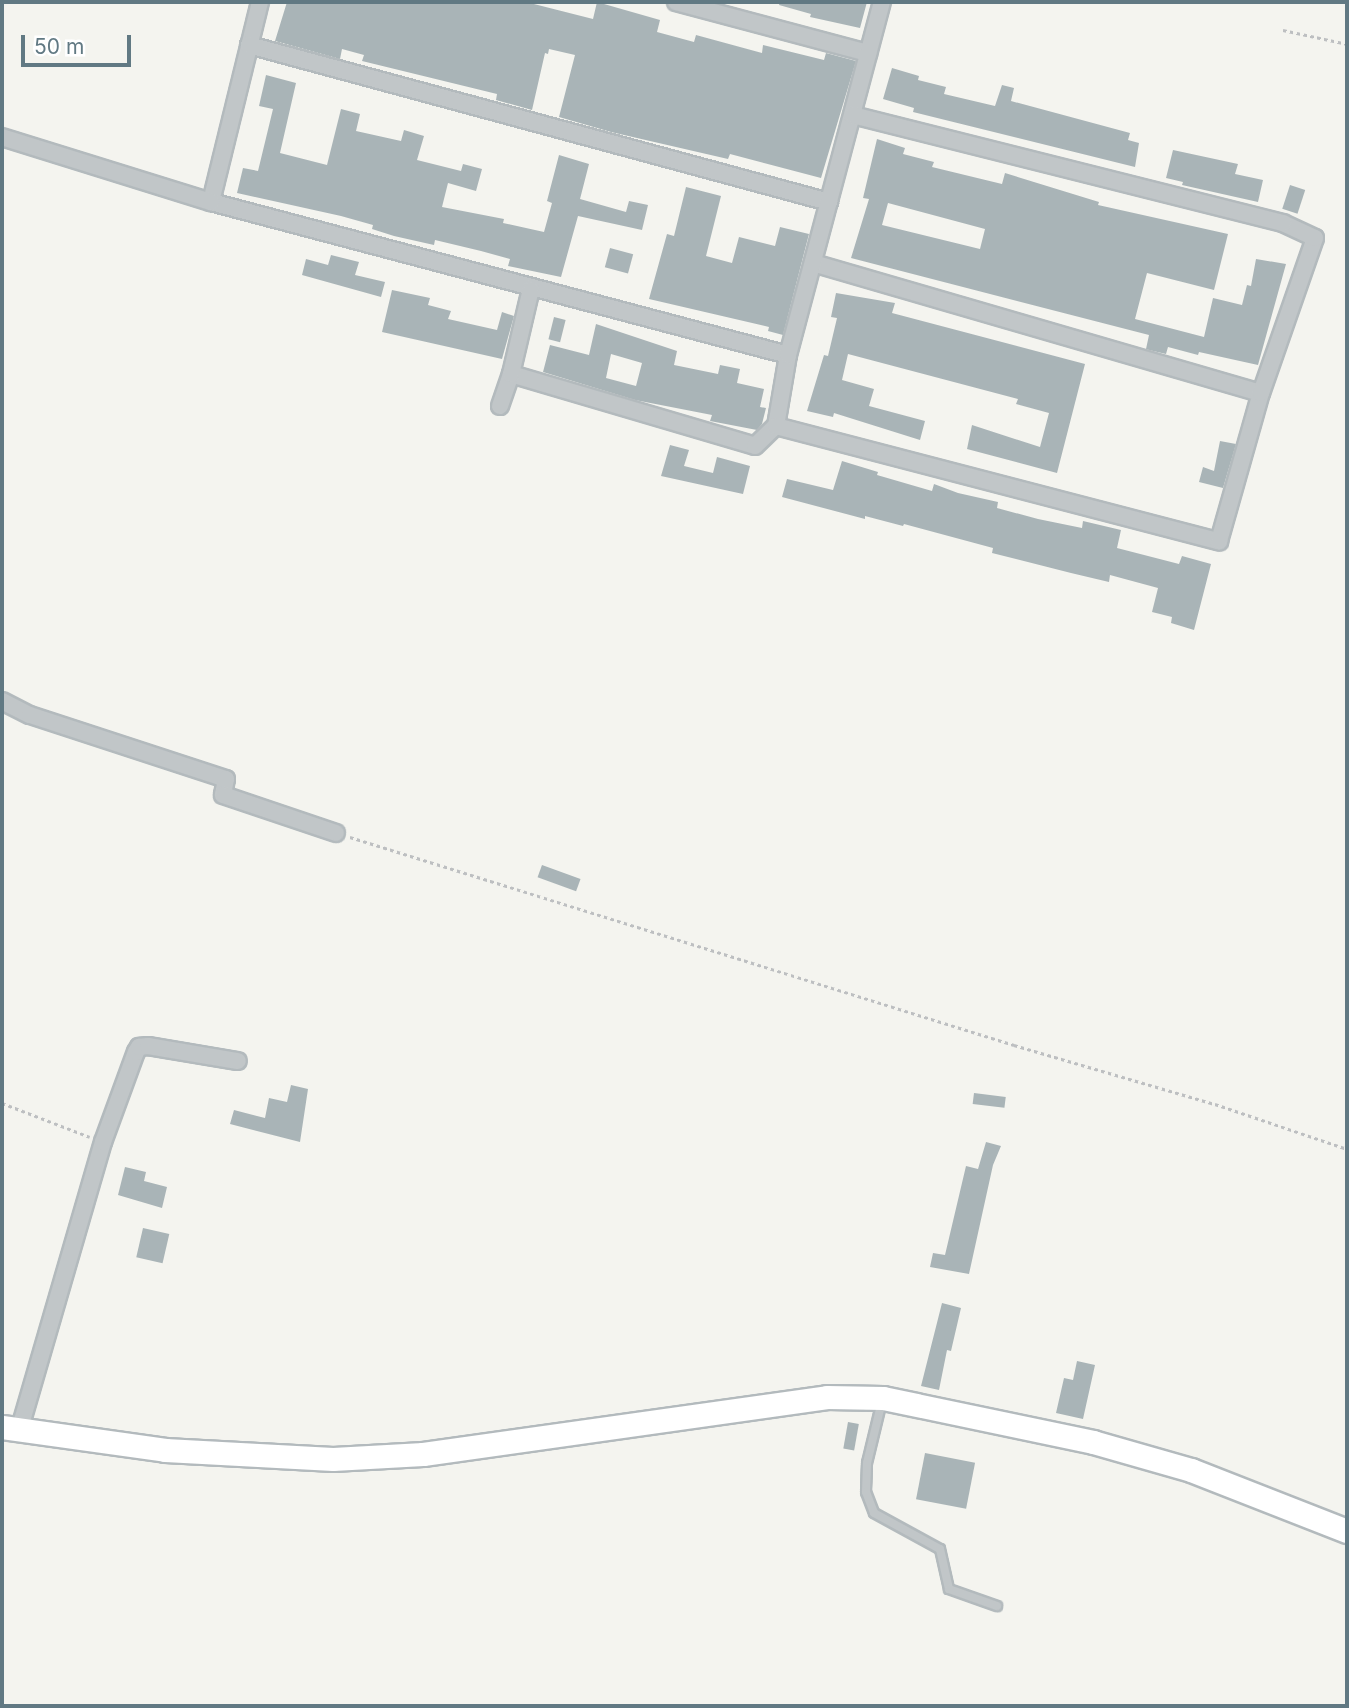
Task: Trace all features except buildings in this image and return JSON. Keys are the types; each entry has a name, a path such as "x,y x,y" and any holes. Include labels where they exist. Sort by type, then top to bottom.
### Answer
{"main road":[{"path":"10,1429 165,1450 332,1460 423,1454 827,1397 883,1398 1093,1442 1167,1463 1347,1531"}],"street":[{"path":"211,202 260,2"},
{"path":"676,2 868,53"},
{"path":"512,374 755,446 776,426 788,355 882,2"},
{"path":"249,45 828,202"},
{"path":"776,426 1219,541 1261,393 1315,238 1283,223 852,115"},
{"path":"2,137 211,202 788,355"},
{"path":"813,263 1261,393"},
{"path":"500,406 512,374 531,289"},
{"path":"2,701 30,715 226,779 223,795 336,833"},
{"path":"10,1429 103,1142 139,1047 238,1061"}],"lane":[{"path":"883,1398 867,1463 866,1492 874,1513 940,1549 949,1589 997,1606"}],"path":[{"path":"1283,30 1347,44"},
{"path":"336,833 1014,1045 1215,1104 1347,1149"},
{"path":"2,1103 103,1142"}]}
